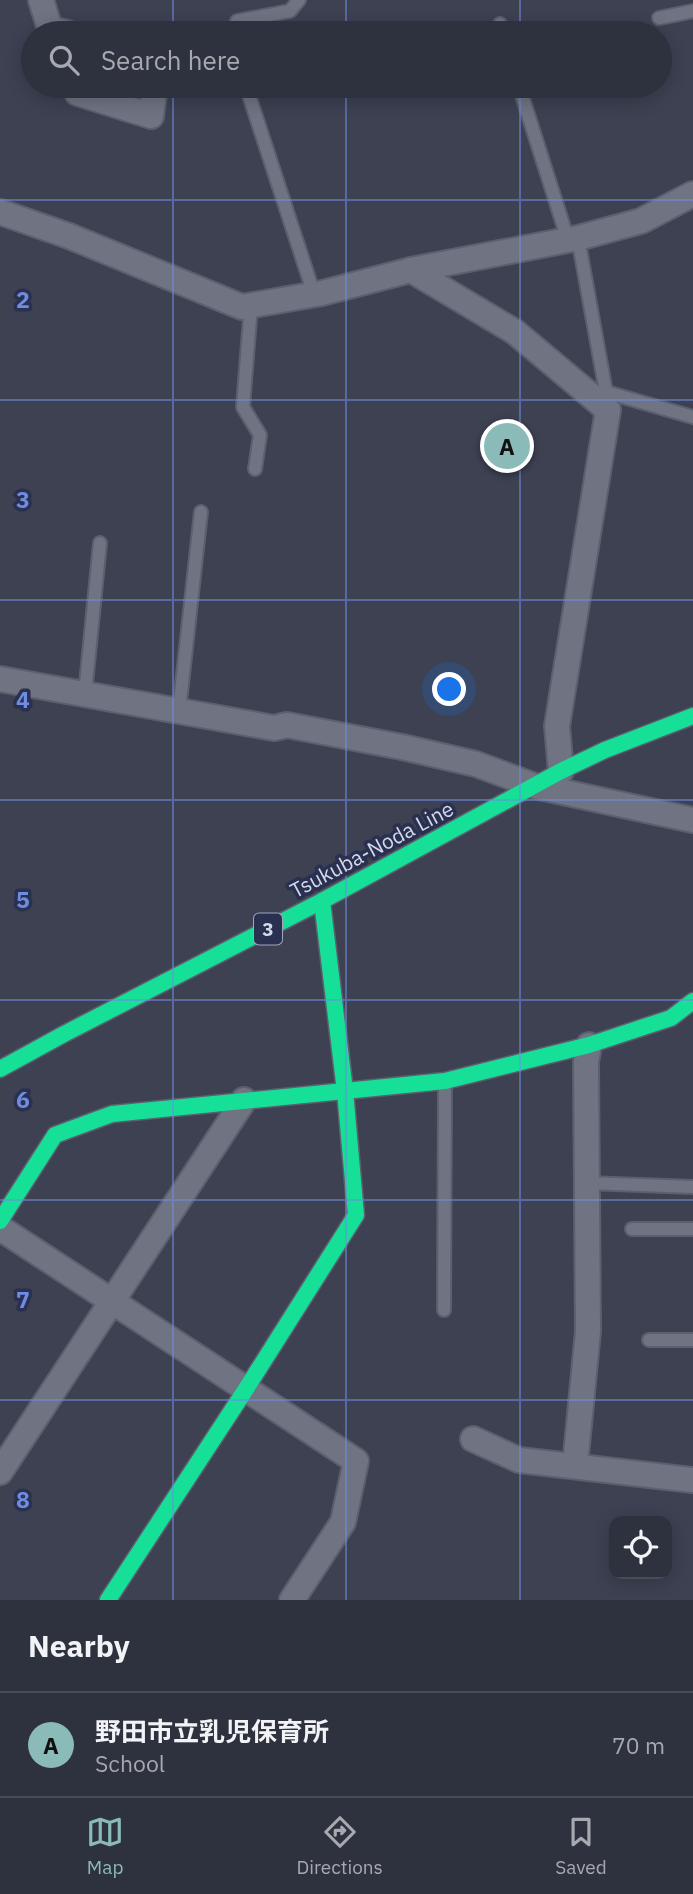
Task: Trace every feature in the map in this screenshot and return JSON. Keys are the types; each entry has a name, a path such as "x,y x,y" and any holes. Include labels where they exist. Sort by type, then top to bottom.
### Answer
{"street":[{"path":"41,0 48,21"},
{"path":"94,98 151,116 153,98"},
{"path":"0,212 69,236 242,307 314,294 411,270 573,239 641,221 693,194"},
{"path":"411,270 515,331 607,401 557,726 561,771"},
{"path":"0,679 274,727 287,725 402,747 476,764 535,786 693,820"},
{"name":"Tsukuba-Noda Line","path":"0,1069 323,901 561,771 605,750 693,716"},
{"path":"108,1600 356,1215 323,901"},
{"path":"0,1221 55,1135 112,1114 445,1080 589,1045 671,1018 693,1001"},
{"path":"575,1466 588,1331 586,1062 589,1045"},
{"path":"0,1472 244,1100"},
{"path":"0,1228 356,1461 343,1522 292,1600"},
{"path":"473,1439 519,1460 693,1480"}],"lane":[{"path":"237,21 290,11 299,0"},
{"path":"659,18 693,11"},
{"path":"250,98 314,294"},
{"path":"523,98 573,239 607,401 693,417"},
{"path":"251,305 243,407 260,435 255,469"},
{"path":"179,710 201,512"},
{"path":"85,694 100,543"},
{"path":"444,1310 445,1080"},
{"path":"587,1183 693,1187"},
{"path":"632,1228 693,1229"},
{"path":"649,1339 693,1340"}],"traffic: fast":[{"path":"0,1069 322,901 561,771 605,750 693,716"},
{"path":"108,1600 356,1215 345,1091 322,901"},
{"path":"0,1221 55,1135 112,1114 445,1081 589,1045 671,1018 693,1001"}],"place":[{"name":"野田市立乳児保育所","path":"507,446"}]}
